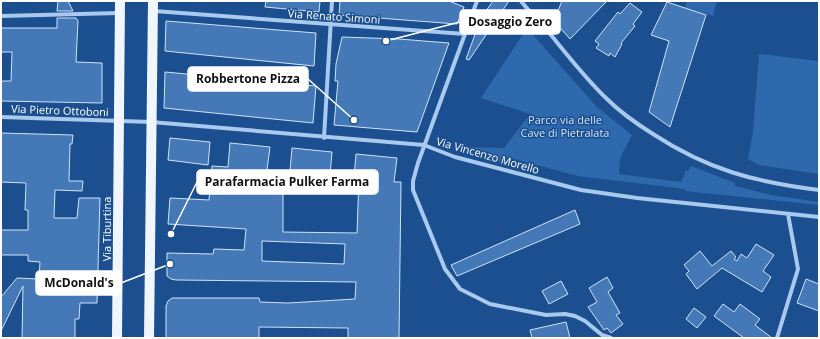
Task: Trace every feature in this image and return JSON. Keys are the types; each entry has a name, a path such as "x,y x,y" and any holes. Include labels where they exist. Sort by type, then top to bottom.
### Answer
{"main road":[{"name":"Via Tiburtina","path":"117,338 120,1"},
{"path":"149,338 153,6"}],"street":[{"path":"324,138 332,1"},
{"path":"477,1 424,146 414,176 413,190 445,269 460,289 490,304 546,315 565,314 575,316 585,321 602,335 611,338"},
{"path":"521,1 607,99 643,128 670,145 712,166 747,178 778,185 819,190"},
{"name":"Via Renato Simoni","path":"153,6 330,25 465,34"},
{"path":"1,16 120,13"},
{"name":"Via Pietro Ottoboni","path":"1,117 118,121"},
{"path":"118,121 151,122"},
{"name":"Via Vincenzo Morello","path":"151,122 424,146 455,157 581,190 637,198 819,217"},
{"path":"777,338 798,269 788,214"}],"green space":[{"path":"687,1 717,1 713,16 685,8"},
{"name":"Parco via delle Cave di Pietralata","path":"527,28 597,107 632,135 620,158 619,174 681,182 686,170 688,171 691,166 735,183 735,186 771,195 819,202 819,205 685,191 685,189 578,176 510,158 508,164 461,152 462,147 504,148 530,114 481,98"},
{"path":"759,54 819,61 819,174 759,165 748,159 753,132"}],"building":[{"path":"58,1 68,1 73,11 57,11"},
{"path":"266,1 320,1 319,12 265,7"},
{"path":"340,1 449,1 464,7 457,24 339,15"},
{"path":"493,1 509,1 469,60 466,59 481,18"},
{"path":"562,1 607,1 570,39 554,21"},
{"path":"667,2 706,15 670,127 649,112 669,41 651,35"},
{"path":"630,3 642,12 633,24 635,26 621,43 622,44 615,57 610,53 609,56 596,48 599,44 595,41 618,12 620,14"},
{"path":"57,18 76,18 78,21 76,62 102,63 102,103 1,101 1,81 11,81 12,52 1,52 1,28 57,28"},
{"path":"166,21 316,33 314,66 165,51"},
{"path":"342,37 449,43 417,132 334,125 338,81 335,81 336,64"},
{"path":"165,72 316,86 313,123 164,108"},
{"path":"1,133 73,135 72,144 70,144 69,181 83,181 82,191 55,190 54,218 77,218 79,198 100,198 97,303 80,303 79,319 75,319 75,338 22,338 23,286 1,331 1,297 17,278 39,279 40,262 28,261 28,255 1,255 1,230 28,230 28,210 25,210 26,183 1,182"},
{"path":"170,138 210,142 208,165 168,160"},
{"path":"230,143 270,147 267,170 283,171 283,232 357,233 359,177 354,177 356,154 397,158 394,182 401,182 399,338 348,338 348,328 259,327 259,338 166,338 166,306 168,301 172,298 259,298 260,302 288,303 355,299 356,282 176,280 167,276 167,253 213,254 214,249 244,250 246,229 168,224 170,198 209,200 212,166 228,167","holes":["262,241 345,244 344,264 262,261"]},
{"path":"292,148 332,152 330,175 290,171"},
{"path":"575,210 580,224 457,276 451,265"},
{"path":"756,244 774,255 763,271 771,277 762,292 722,268 697,289 686,274 689,271 684,265 700,251 712,266 731,251 736,257 734,259 737,261 741,254 747,258"},
{"path":"607,277 613,288 608,292 620,313 616,315 623,324 611,333 607,328 604,330 588,307 597,302 589,288"},
{"path":"806,279 819,284 819,311 797,303"},
{"path":"561,281 568,294 549,304 542,291"},
{"path":"723,304 734,312 740,304 760,319 755,325 772,338 744,338 714,316"},
{"path":"694,308 706,317 697,328 686,319"},
{"path":"566,322 570,338 532,338 530,330"}],"place":[{"name":"Dosaggio Zero","path":"386,41"},
{"name":"Robbertone Pizza","path":"354,120"},
{"name":"Parafarmacia Pulker Farma","path":"171,234"},
{"name":"McDonald's","path":"170,264"}]}
